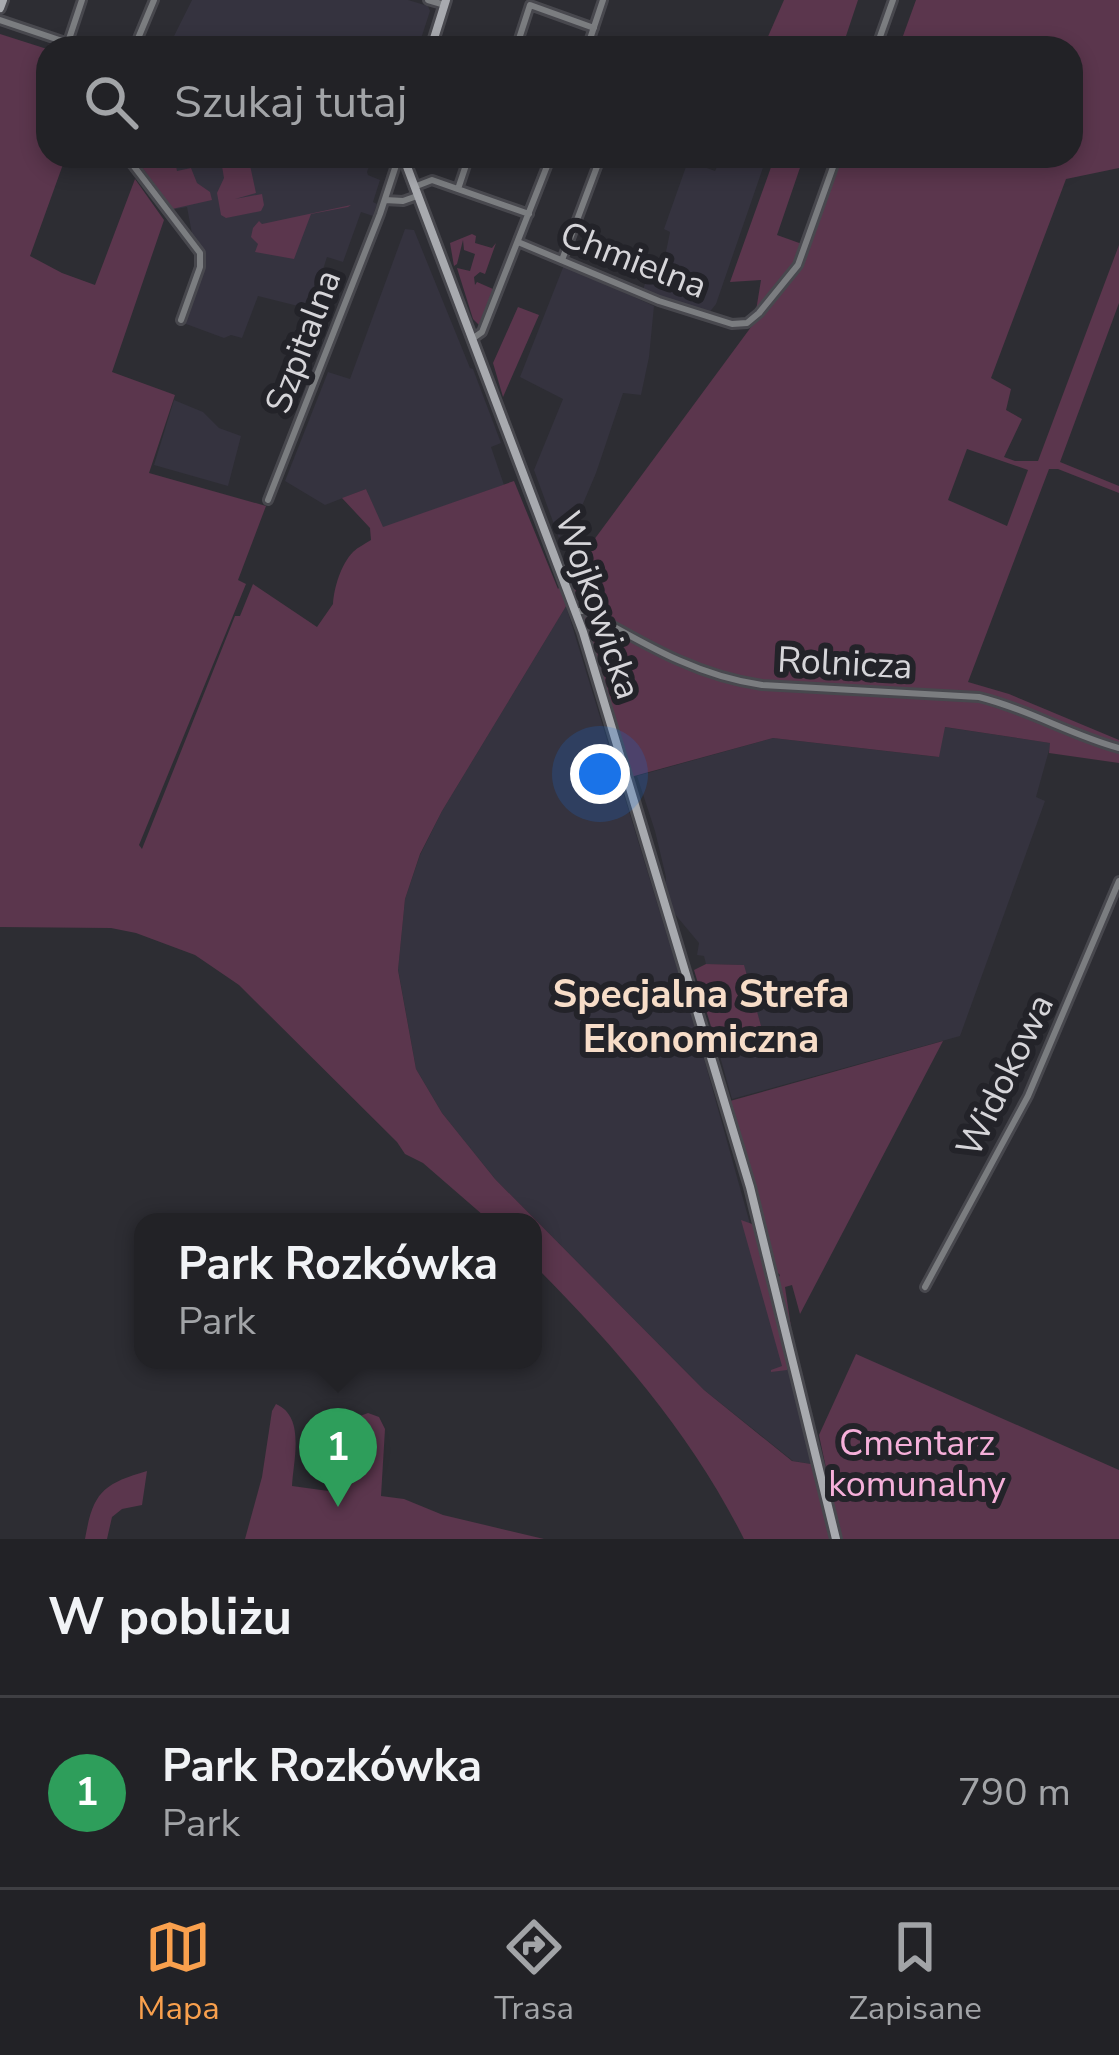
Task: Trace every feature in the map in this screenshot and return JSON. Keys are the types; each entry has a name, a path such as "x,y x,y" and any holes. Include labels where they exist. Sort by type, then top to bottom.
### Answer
{"street":[{"path":"70,36 82,0"},
{"path":"139,36 154,0"},
{"path":"428,0 445,3 435,36"},
{"path":"591,36 603,0"},
{"path":"879,36 892,0"},
{"path":"520,36 530,5 594,28"},
{"path":"0,20 47,36"},
{"path":"135,168 200,253 200,267 182,320"},
{"name":"Szpitalna","path":"268,500 396,168"},
{"name":"Wojkowicka","path":"407,168 576,611 749,1187 836,1539"},
{"path":"458,189 465,168"},
{"path":"472,339 482,332 546,168"},
{"path":"562,260 596,168"},
{"name":"Chmielna","path":"518,242 659,301 740,325 753,320 798,265 833,168"},
{"path":"392,179 408,171"},
{"path":"385,200 403,201 432,180 529,214"},
{"name":"Rolnicza","path":"576,611 586,611 668,656 727,680 979,697 1119,748"},
{"name":"Widokowa","path":"925,1287 1028,1096 1119,881"}],"shaded area":[{"path":"192,0 408,0 430,11 422,36 174,36"},
{"path":"140,168 368,168 368,175 380,180 373,216 361,212 343,262 327,257 310,309 258,296 242,338 224,338 178,321 198,266 187,207 170,210"},
{"path":"686,168 763,168 716,304 708,314 643,290 653,258 664,262 670,232 664,229"},
{"path":"405,229 414,230 473,369 501,443 491,447 504,485 382,528 366,489 325,505 285,481 328,372 350,379"},
{"path":"564,265 654,306 641,395 623,393 579,513 572,510 559,538 534,470 563,399 520,377"},
{"path":"174,400 241,436 228,486 154,465"},
{"path":"566,606 696,1030 788,1360 811,1464 793,1461 704,1390 542,1226 542,1213 529,1213 495,1179 442,1113 416,1069 398,969 405,899 442,811"},
{"path":"944,727 1051,743 1036,797 1045,801 960,1036 732,1099 719,1053 765,1040 743,965 706,964 704,956 697,955 699,943 664,901 666,877 637,776 773,738 938,757"}],"green space":[{"path":"784,0 858,0 846,36 768,36"},
{"path":"916,0 1119,0 1119,168 1066,179 991,378 1011,389 1006,410 1022,419 1004,457 1038,461 1119,245 1119,303 1060,462 1119,486 1119,493 1049,469 968,682 1119,740 1119,763 1049,753 1050,743 945,727 939,757 773,738 627,778 571,598 420,854 405,899 398,970 416,1069 442,1113 529,1213 481,1213 423,1163 405,1154 239,985 195,955 111,928 0,927 0,34 36,45 36,168 62,168 30,256 95,285 135,179 164,220 112,372 175,395 149,473 266,506 238,580 246,584 139,845 142,849 235,616 240,616 253,584 317,627 333,604 345,563 371,540 370,528 342,498 366,489 383,527 514,481 558,589 568,575 566,564 571,571 754,323 761,280 730,282 771,168 800,168 777,235 802,244 829,168 1083,168 1083,36 903,36","holes":["967,449 1028,470 1007,526 948,500"]},
{"path":"143,168 191,168 197,183 210,192 212,200 172,209"},
{"path":"222,168 251,168 256,193 235,199 262,194 261,211 221,215 217,193 224,178"},
{"path":"351,205 311,214 294,259 255,252 258,244 251,237 259,221"},
{"path":"472,234 475,243 492,248 496,243 485,274 474,277 475,285 493,289 479,325 457,268 470,271 475,254 464,250 463,240 454,266 450,243"},
{"path":"518,307 539,315 503,397 493,363"},
{"path":"706,964 744,965 765,1040 719,1053 694,970"},
{"path":"943,1041 800,1314 792,1285 785,1287 791,1327 730,1101"},
{"path":"741,1220 755,1225 787,1370 771,1372 782,1366"},
{"path":"542,1226 704,1390 792,1461 811,1464 831,1539 744,1539 676,1428 542,1273"},
{"name":"Cmentarz komunalny","path":"856,1354 1119,1470 1119,1539 841,1539 819,1435"},
{"path":"276,1404 295,1429 292,1486 343,1493 349,1448 360,1416 368,1413 379,1417 385,1429 381,1496 544,1539 245,1539"},
{"path":"147,1471 142,1505 122,1509 112,1517 107,1539 85,1539 102,1493"}],"place":[{"name":"Park Rozkówka","path":"338,1507"}],"district":[{"name":"Specjalna Strefa Ekonomiczna","path":"701,1016"}]}
